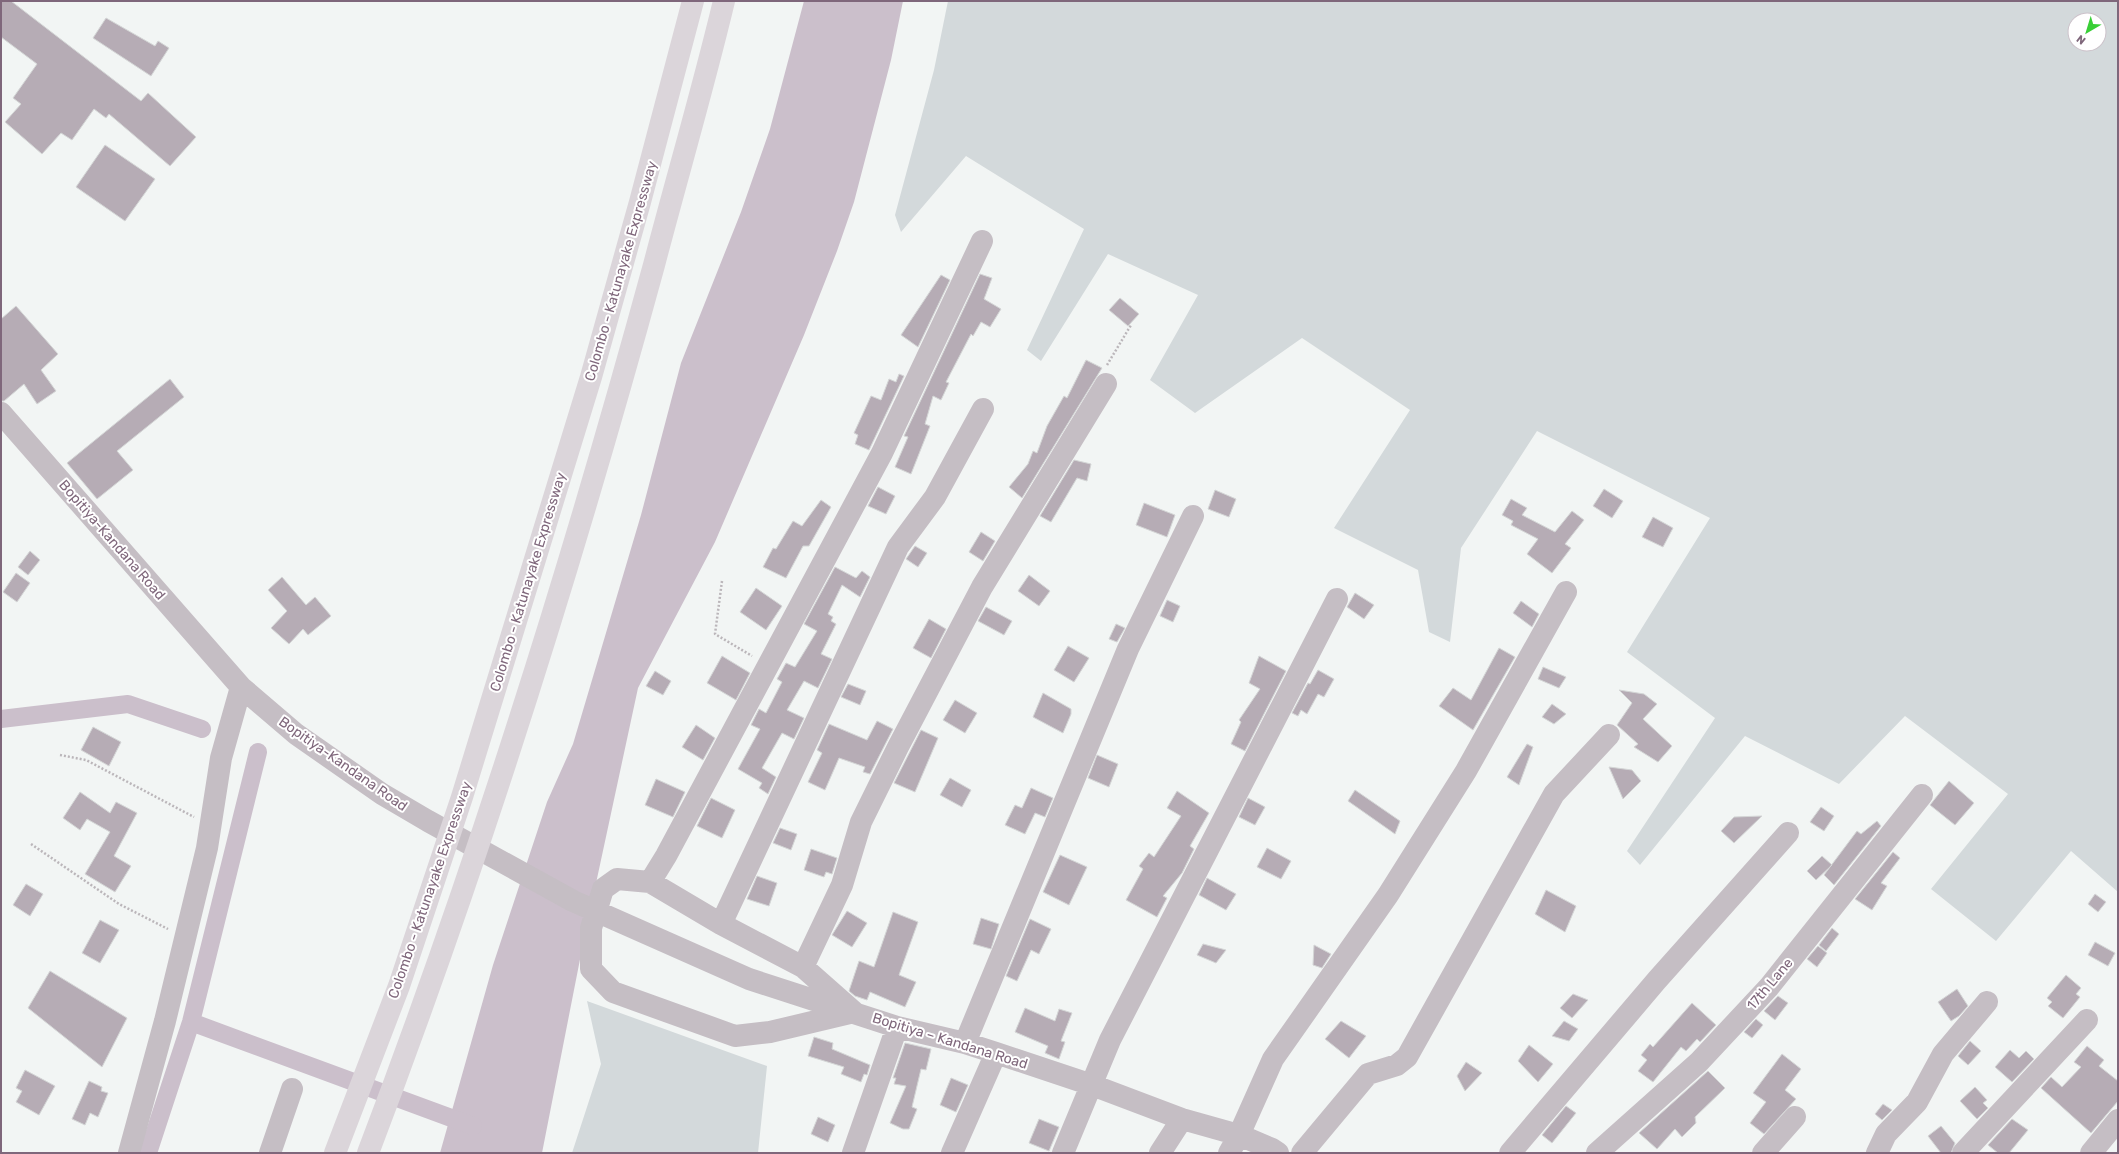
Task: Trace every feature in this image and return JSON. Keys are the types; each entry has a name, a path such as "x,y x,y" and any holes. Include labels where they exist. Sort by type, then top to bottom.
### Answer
{"highway":[{"name":"Colombo - Katunayake Expressway","path":"334,1153 399,986 462,797 587,392 640,202 693,1"},
{"name":"Colombo - Katunayake Expressway","path":"368,1153 395,1083 457,906 568,564 620,386 724,1"}],"street":[{"path":"650,882 666,856 882,453 982,241"},
{"path":"803,967 842,885 861,822 898,747 982,588 1106,375"},
{"path":"721,924 898,547 935,497 983,409"},
{"name":"Bopitiya-Kandana Road","path":"1,413 241,687 296,734 382,794 428,822 573,901 624,925"},
{"path":"965,1043 1128,649 1193,516"},
{"path":"1234,1144 1273,1059 1392,889 1466,771 1566,592"},
{"path":"1063,1153 1110,1040 1337,599"},
{"path":"129,1153 163,1028 207,848 221,758 241,687"},
{"path":"1302,1153 1368,1074 1397,1065 1407,1057 1554,794 1609,735"},
{"name":"17th Lane","path":"1598,1153 1700,1062 1769,988 1922,796"},
{"path":"1510,1153 1657,980 1788,833"},
{"path":"617,879 650,882 721,924 803,967 854,1012 770,1032 735,1036 613,992 591,969 592,928 603,889 617,879"},
{"name":"Bopitiya – Kandana Road","path":"624,925 749,979 897,1027 965,1043 1092,1085 1182,1119 1234,1144 1272,1148 1278,1153"},
{"path":"1877,1153 1886,1134 1917,1102 1943,1054 1987,1002"},
{"path":"1963,1153 2087,1020"},
{"path":"853,1153 897,1027"},
{"path":"952,1153 996,1054"},
{"path":"270,1153 292,1089"},
{"path":"1763,1153 1795,1117"},
{"path":"1160,1153 1182,1119"},
{"path":"2091,1153 2118,1120"}],"path":[{"path":"1106,375 1131,325"},
{"path":"722,581 716,634 768,666"},
{"path":"60,755 86,760 144,792 210,825"},
{"path":"31,844 119,904 184,938"}],"shaded area":[{"path":"804,1 903,1 891,60 854,202 837,251 804,335 715,542 638,688 584,939 542,1153 440,1153 493,965 547,802 573,744 641,515 681,363 741,212 770,129"},
{"path":"948,1 2118,1 2118,892 2071,851 1996,941 1931,889 2008,794 1905,716 1839,784 1745,736 1640,865 1627,851 1715,718 1627,652 1710,518 1537,431 1461,548 1450,642 1429,632 1418,570 1334,528 1410,410 1302,338 1195,413 1150,380 1198,295 1108,254 1041,361 1027,350 1084,229 966,156 901,232 895,215 934,70"},
{"path":"587,1001 767,1066 758,1153 572,1153 601,1064"}],"building":[{"path":"1,1 11,1 141,101 148,93 196,137 170,166 109,114 106,118 94,109 72,140 61,133 42,154 5,122 21,104 13,98 37,64 1,37"},
{"path":"106,18 155,46 158,41 169,48 151,76 93,38"},
{"path":"105,145 155,179 125,221 76,187"},
{"path":"980,274 992,278 984,299 1001,309 990,327 981,322 973,336 971,334 946,382 949,383 941,400 933,396 925,424 930,426 911,474 895,467 908,437 904,436"},
{"path":"941,275 950,280 918,347 901,335"},
{"path":"1120,298 1139,314 1128,326 1109,310"},
{"path":"16,306 58,354 41,370 56,391 37,404 24,384 4,401 1,401 1,319"},
{"path":"1086,360 1102,368 1022,498 1009,487 1028,464 1033,451 1037,453 1047,426 1064,396 1067,398"},
{"path":"899,374 904,376 869,450 855,444 858,435 854,433 871,396 881,400 889,379 896,382"},
{"path":"170,379 184,397 117,451 133,470 97,499 67,463"},
{"path":"1074,460 1091,464 1087,481 1077,478 1051,522 1040,516"},
{"path":"878,487 895,496 886,514 868,506"},
{"path":"1604,489 1623,501 1612,518 1593,506"},
{"path":"1215,490 1236,499 1229,517 1208,509"},
{"path":"1511,499 1527,508 1522,515 1555,532 1572,511 1584,520 1565,544 1571,548 1552,573 1527,554 1538,539 1511,525 1513,521 1502,515"},
{"path":"821,500 831,507 809,546 803,546 786,578 763,567 773,548 776,549 793,521 802,526"},
{"path":"1144,503 1175,515 1167,537 1136,525"},
{"path":"1653,517 1673,528 1663,547 1642,537"},
{"path":"981,532 995,541 983,561 969,552"},
{"path":"915,546 927,553 918,567 906,559"},
{"path":"30,551 40,560 28,575 18,567"},
{"path":"835,567 856,578 862,571 870,577 860,597 842,585 828,614 833,617 831,621 836,624 821,654 832,659 818,688 804,681 787,710 804,718 794,739 782,733 762,768 776,777 768,794 759,788 762,783 738,769 760,729 751,725 759,709 766,713 782,682 777,679 786,663 795,667 817,631 804,624"},
{"path":"16,573 30,583 17,602 3,592"},
{"path":"1029,575 1050,591 1039,606 1018,591"},
{"path":"282,577 306,605 315,597 331,616 308,635 303,629 289,644 271,628 287,611 268,590"},
{"path":"756,588 782,606 766,630 740,612"},
{"path":"1355,593 1374,605 1364,619 1347,607"},
{"path":"1167,600 1180,606 1173,622 1160,616"},
{"path":"1521,601 1539,614 1532,627 1513,613"},
{"path":"986,607 1012,621 1004,635 978,621"},
{"path":"929,619 946,629 931,658 913,648"},
{"path":"1116,624 1125,628 1117,642 1109,639"},
{"path":"1068,646 1089,658 1074,682 1054,670"},
{"path":"1499,648 1515,657 1473,730 1439,706 1453,688 1471,700"},
{"path":"722,656 750,673 736,700 707,683"},
{"path":"1259,656 1286,671 1245,751 1231,744 1241,722 1239,720 1260,689 1249,683"},
{"path":"1543,667 1566,677 1559,688 1538,679"},
{"path":"1318,670 1334,679 1324,697 1318,694 1307,714 1301,710 1298,716 1292,713 1308,683 1310,684"},
{"path":"655,671 671,681 663,695 646,686"},
{"path":"848,684 866,691 860,705 841,697"},
{"path":"1619,690 1644,694 1657,704 1643,719 1672,746 1658,762 1634,747 1638,744 1617,725 1632,703"},
{"path":"1043,693 1071,709 1071,714 1063,733 1033,717"},
{"path":"955,700 977,713 965,733 943,720"},
{"path":"1552,704 1566,714 1554,724 1542,717"},
{"path":"877,721 893,729 870,774 863,772 865,767 839,758 825,790 808,782 822,753 817,750 829,724 867,740"},
{"path":"696,725 715,738 703,760 682,747"},
{"path":"93,727 121,742 109,766 81,750"},
{"path":"921,730 938,738 915,792 894,783"},
{"path":"1527,744 1533,747 1519,785 1507,777"},
{"path":"1097,755 1118,764 1109,787 1088,778"},
{"path":"1609,767 1632,770 1641,781 1623,799"},
{"path":"950,778 971,790 962,807 940,795"},
{"path":"656,779 685,792 673,817 645,805"},
{"path":"1949,781 1974,803 1955,825 1930,805"},
{"path":"1031,788 1053,798 1045,817 1035,813 1025,834 1005,825 1015,805 1022,808"},
{"path":"1355,790 1400,821 1395,834 1348,801"},
{"path":"1177,791 1209,813 1190,846 1194,849 1182,873 1163,896 1167,898 1157,917 1126,900 1143,869 1139,866 1149,853 1154,857 1181,816 1167,808"},
{"path":"80,792 110,813 116,802 137,813 114,856 131,866 115,892 85,874 110,832 87,819 80,830 63,818"},
{"path":"711,798 735,810 722,838 697,826"},
{"path":"1248,798 1265,807 1255,825 1239,817"},
{"path":"1821,807 1834,816 1824,831 1810,822"},
{"path":"1762,816 1734,843 1721,831 1734,817"},
{"path":"1877,821 1881,826 1834,885 1824,875 1857,831 1861,834"},
{"path":"780,828 797,834 791,850 773,843"},
{"path":"1267,848 1291,861 1281,879 1257,867"},
{"path":"811,849 837,858 832,874 826,872 824,877 804,870"},
{"path":"1893,852 1900,858 1881,883 1887,886 1872,910 1855,899"},
{"path":"1060,855 1087,867 1069,905 1043,892"},
{"path":"1822,856 1832,865 1816,880 1807,871"},
{"path":"757,876 777,883 769,906 747,899"},
{"path":"1207,878 1236,894 1226,910 1199,895"},
{"path":"26,884 43,894 30,916 13,905"},
{"path":"1546,890 1576,906 1565,932 1535,914"},
{"path":"2095,894 2106,902 2098,912 2088,904"},
{"path":"847,911 867,923 852,947 832,935"},
{"path":"893,912 918,922 899,975 916,982 905,1007 870,992 867,1000 855,996 849,991 859,961 874,967"},
{"path":"981,918 999,924 991,949 973,944"},
{"path":"1030,919 1051,929 1039,954 1031,950 1017,981 1006,976"},
{"path":"100,920 119,930 100,963 82,953"},
{"path":"1832,928 1839,934 1826,951 1819,945"},
{"path":"2095,942 2115,953 2108,966 2088,955"},
{"path":"1203,944 1226,950 1216,963 1197,955"},
{"path":"1314,945 1331,954 1322,968 1313,965"},
{"path":"1818,946 1827,953 1817,967 1807,959"},
{"path":"50,971 127,1018 102,1067 28,1008"},
{"path":"2066,975 2081,988 2076,994 2080,997 2063,1018 2048,1006 2052,1002 2047,998"},
{"path":"1957,989 1968,1006 1959,1016 1951,1021 1938,1002"},
{"path":"1573,994 1588,1000 1572,1018 1560,1008"},
{"path":"1778,996 1788,1003 1775,1020 1764,1011"},
{"path":"1692,1003 1716,1025 1700,1042 1697,1039 1686,1051 1681,1047 1653,1082 1638,1071 1647,1060 1641,1055 1650,1044 1653,1047"},
{"path":"1025,1008 1055,1021 1059,1009 1072,1013 1061,1041 1065,1042 1059,1059 1045,1053 1048,1046 1015,1032"},
{"path":"1756,1019 1763,1025 1752,1038 1744,1032"},
{"path":"1341,1021 1366,1036 1349,1058 1325,1039"},
{"path":"1564,1021 1578,1029 1569,1041 1552,1036"},
{"path":"814,1037 833,1043 832,1049 870,1065 867,1075 864,1074 861,1082 841,1074 844,1067 808,1056"},
{"path":"1970,1041 1981,1051 1968,1065 1958,1056"},
{"path":"905,1043 931,1049 926,1070 921,1069 912,1107 917,1109 909,1129 903,1129 890,1123 906,1086 894,1084 896,1078 893,1078"},
{"path":"1529,1045 1553,1064 1538,1082 1518,1061"},
{"path":"2087,1046 2104,1060 2099,1066 2118,1081 2118,1101 2091,1133 2041,1088 2051,1077 2062,1087 2081,1067 2074,1062"},
{"path":"2010,1050 2019,1058 2026,1051 2034,1059 2012,1082 1995,1067"},
{"path":"1782,1054 1801,1069 1785,1090 1796,1099 1764,1134 1750,1123 1766,1102 1753,1093"},
{"path":"1466,1062 1482,1073 1465,1091 1457,1076"},
{"path":"25,1070 55,1086 39,1115 16,1102 22,1091 16,1088"},
{"path":"1708,1071 1725,1088 1695,1117 1696,1123 1682,1137 1675,1129 1657,1149 1639,1133"},
{"path":"951,1078 968,1085 956,1112 940,1105"},
{"path":"89,1081 102,1087 101,1091 108,1093 98,1117 90,1113 85,1125 72,1119"},
{"path":"1975,1087 1987,1100 1983,1103 1988,1108 1977,1119 1960,1101"},
{"path":"1883,1104 1892,1110 1882,1120 1875,1114"},
{"path":"1566,1106 1576,1113 1552,1143 1542,1135"},
{"path":"818,1117 835,1125 828,1142 811,1134"},
{"path":"1039,1119 1059,1127 1049,1151 1029,1143"},
{"path":"2012,1119 2028,1130 2009,1153 1998,1153 1988,1145"},
{"path":"1941,1126 1955,1143 1951,1153 1941,1153 1928,1136"}],"waterway":[{"path":"1,719 128,704 202,729"},
{"path":"148,1153 191,1022 258,752"},
{"path":"191,1022 473,1126"}]}
